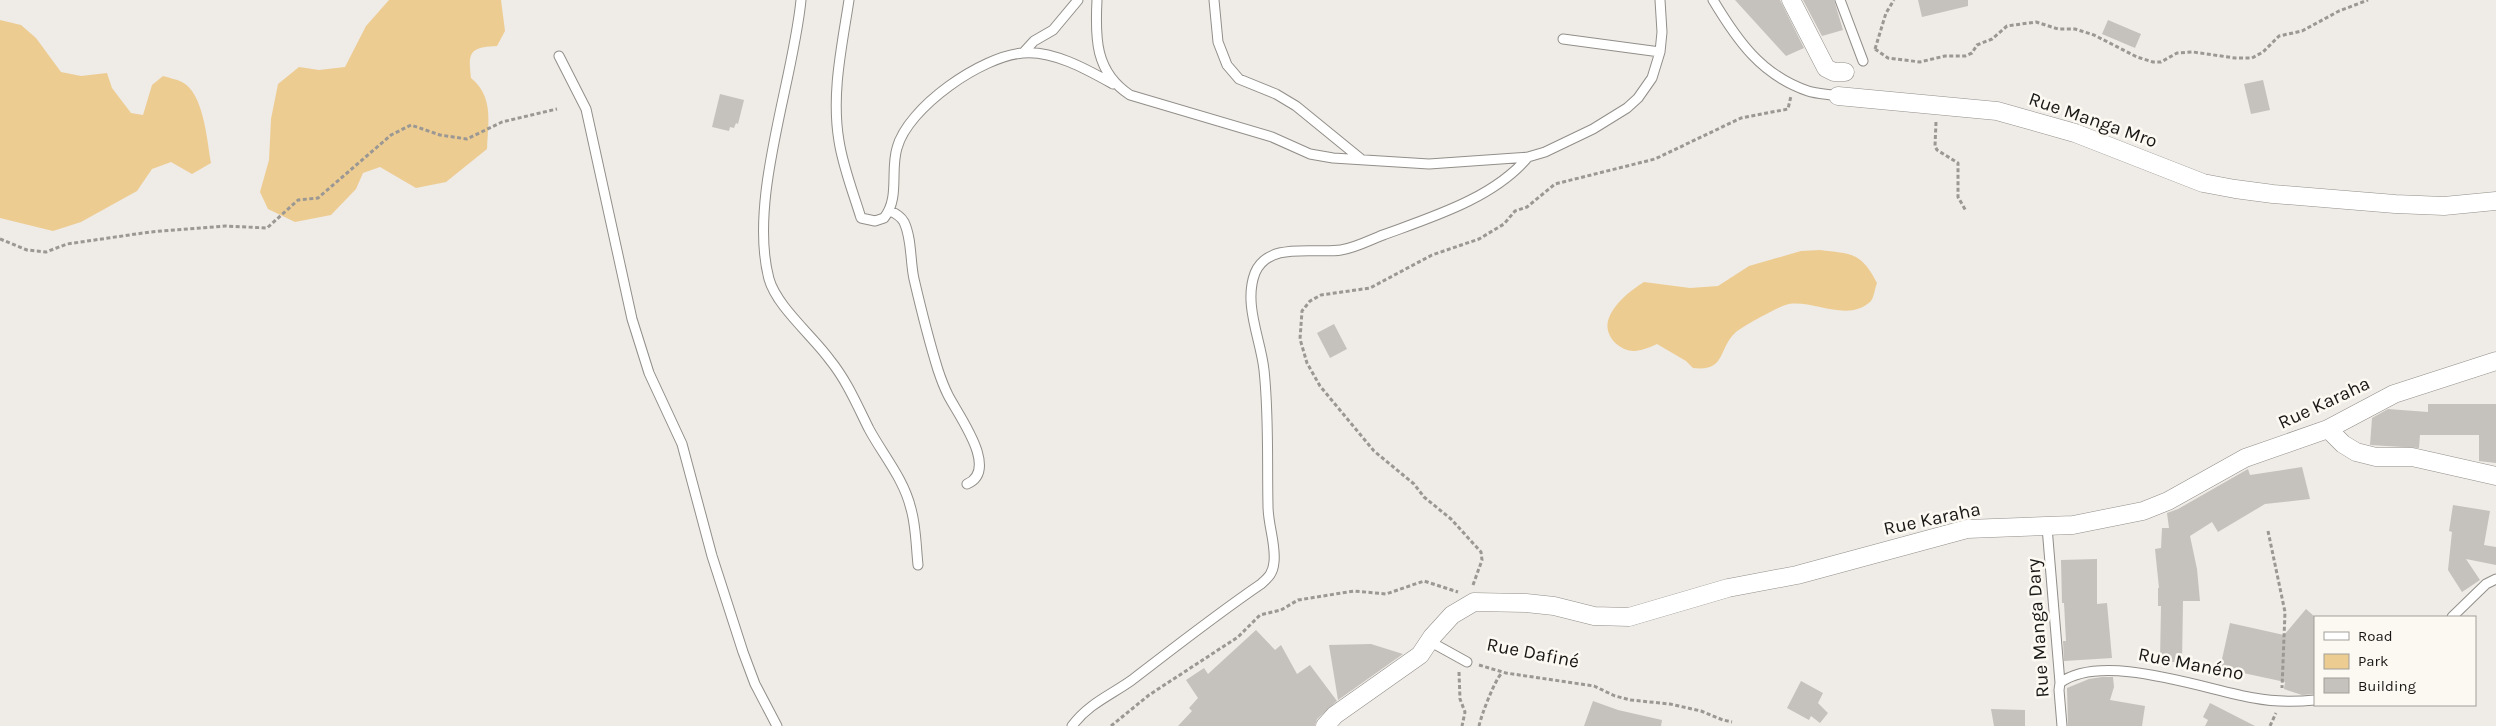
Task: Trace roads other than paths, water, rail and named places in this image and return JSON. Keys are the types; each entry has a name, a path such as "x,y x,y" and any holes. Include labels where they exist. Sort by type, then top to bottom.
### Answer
{"street":[{"path":"1791,0 1826,68 1834,72 1845,72"},
{"name":"Rue Manga Mro","path":"1838,96 1997,111 2075,133 2203,183 2272,194 2395,204 2444,206 2496,201"},
{"name":"Rue Karaha","path":"1429,641 1452,615 1472,599 1554,606 1594,616 1629,617 1728,588 1797,574 1967,530 2073,525 2143,511 2168,501 2245,458 2328,429 2394,394 2496,361"},
{"path":"2328,429 2343,444 2356,452 2376,457 2412,458 2496,476"},
{"path":"1325,726 1335,715 1420,655 1429,641"}],"lane":[{"path":"802,0 796,46 764,210 763,251 770,282 784,305 831,360 851,391 870,429 894,468 912,510 918,565"},
{"path":"850,0 838,71 837,107 839,140 861,218 868,221 884,218 890,211 895,180 897,147 908,124 918,111 939,93 998,59 1023,53 1056,58 1093,72 1130,95 1151,103 1183,110 1272,137 1310,154 1361,160 1429,164 1528,157 1545,152 1594,129 1627,108 1652,78 1660,52 1662,32 1660,0"},
{"path":"1023,53 1034,41 1053,30 1078,0"},
{"path":"1097,0 1096,32 1100,56 1115,85"},
{"path":"1214,0 1218,42 1227,65 1239,79 1276,94 1296,106 1361,160"},
{"name":"Rue Manga Mro","path":"1713,0 1735,37 1759,63 1809,92 1838,96"},
{"path":"1840,0 1863,61"},
{"path":"1562,39 1660,52"},
{"path":"559,56 586,109 637,337 649,373 682,444 712,556 743,652 755,684 777,726"},
{"path":"1072,726 1080,715 1101,698 1129,682 1261,584 1272,573 1274,561 1268,508 1269,438 1264,369 1252,303 1255,272 1263,261 1281,252 1342,250 1445,212 1484,191 1519,167 1528,157"},
{"path":"890,211 897,214 904,222 914,279 939,372 948,396 972,438 978,456 980,468 978,475 974,481 967,484"},
{"name":"Rue Manga Dary","path":"2046,527 2062,726"},
{"path":"2453,616 2486,584 2496,579"},
{"name":"Rue Dafiné","path":"1429,641 1467,662"},
{"name":"Rue Manéno","path":"2060,683 2068,677 2110,671 2174,679 2254,698 2282,702 2314,700"}]}
